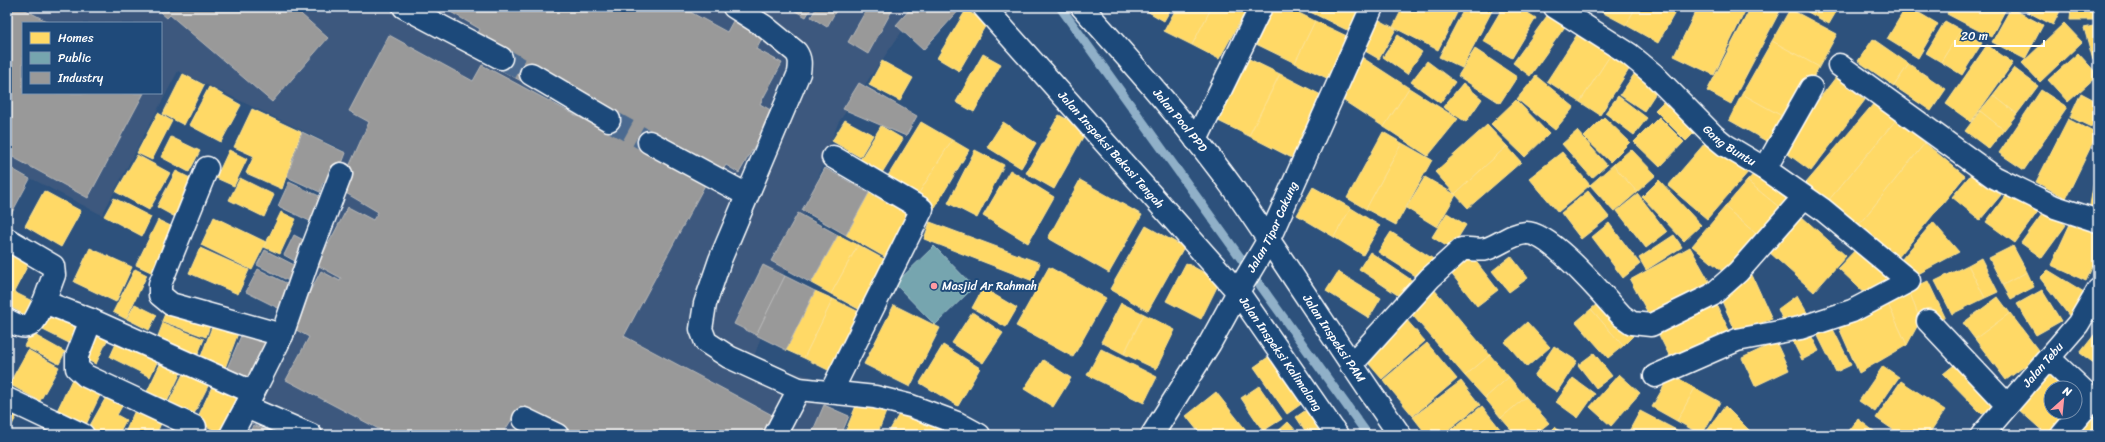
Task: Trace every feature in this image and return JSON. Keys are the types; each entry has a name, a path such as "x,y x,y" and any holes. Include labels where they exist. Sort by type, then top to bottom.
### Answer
{"street":[{"path":"404,7 500,58"},
{"path":"734,7 764,26 796,52 800,57 800,64 799,73 720,260 705,304 701,329 706,342 717,350 799,389 876,397 911,406 957,423 979,435"},
{"name":"Jalan Inspeksi Bekasi Tengah","path":"984,7 1240,288"},
{"name":"Jalan Pool PPD","path":"1082,7 1196,140 1238,195 1266,245"},
{"path":"1196,140 1261,7"},
{"name":"Jalan Tipar Cakung","path":"1152,435 1210,343 1240,288 1266,245 1372,7"},
{"name":"Gang Buntu","path":"1555,7 1629,54 1653,74 1710,132 1725,145 1765,169 1822,209 1909,281 1852,311 1800,328 1737,340 1655,376"},
{"path":"1839,65 1994,177 2055,207 2098,221"},
{"path":"531,74 609,120"},
{"path":"1765,169 1811,88"},
{"path":"649,142 747,195"},
{"path":"831,392 922,209 833,157"},
{"path":"207,168 160,284 160,295 171,304 282,335"},
{"path":"231,435 282,335 308,257 342,174"},
{"path":"1350,365 1430,278 1462,249 1487,248 1516,234 1528,233 1536,235 1549,242 1568,259 1622,316 1632,323 1651,325 1712,295 1729,282 1804,197"},
{"path":"7,239 53,266 54,275 44,302 33,324 28,328 22,328 7,320"},
{"name":"Jalan Inspeksi PAM","path":"1266,245 1400,435"},
{"name":"Jalan Inspeksi Kalimalang","path":"1240,288 1337,435"},
{"name":"Jalan Tebu","path":"1982,435 2078,324 2098,290"},
{"path":"44,302 91,320 249,399 311,435"},
{"path":"91,320 77,356 77,368 86,376 195,427"},
{"path":"1928,321 2007,405"},
{"path":"2049,358 2095,401 2062,435"},
{"path":"776,435 799,389"},
{"path":"7,399 83,435"},
{"path":"524,419 557,435"}],"shaded area":[{"path":"7,7 919,7 838,123 752,362 842,384 816,435 503,435 497,432 495,435 229,435 343,150 178,71 102,215 7,166"}],"building: Homes":[{"path":"1140,7 1172,7 1164,21"},
{"path":"1177,7 1212,7 1192,45 1164,31"},
{"path":"1212,7 1231,7 1244,14 1219,59 1192,45"},
{"path":"1267,7 1287,7 1315,21 1295,63 1250,41"},
{"path":"1300,7 1366,7 1353,33"},
{"path":"1403,7 1460,7 1438,50 1393,27"},
{"path":"1465,7 1494,7 1462,68 1439,57"},
{"path":"1503,7 1518,7 1536,18 1512,58 1483,41"},
{"path":"1597,7 1636,7 1626,25 1596,9"},
{"path":"1636,7 1678,7 1658,43 1626,25"},
{"path":"1698,7 1747,7 1714,75 1674,56"},
{"path":"1751,7 1782,7 1731,104 1707,91"},
{"path":"1799,7 1839,7 1829,24"},
{"path":"1906,7 1909,7 1938,24 1918,58 1887,39"},
{"path":"1950,7 2007,7 1991,37 1947,14"},
{"path":"2018,7 2057,7 2061,9 2053,25"},
{"path":"2071,7 2098,7 2098,20 2070,20"},
{"path":"2011,8 2043,25 2025,59 1992,42"},
{"path":"1552,9 1569,21 1530,76 1513,63"},
{"path":"1790,9 1837,34 1819,67 1772,41"},
{"path":"966,10 987,23 959,71 937,58"},
{"path":"1374,17 1396,29 1379,59 1358,47"},
{"path":"1315,21 1351,38 1331,80 1295,63"},
{"path":"1945,21 1961,30 1941,62 1926,53"},
{"path":"2064,23 2082,42 2040,82 2022,63"},
{"path":"2098,25 2098,58 2093,60 2084,28"},
{"path":"1582,27 1615,48 1580,102 1547,81"},
{"path":"1961,30 1982,43 1962,75 1941,62"},
{"path":"1398,35 1422,52 1407,74 1383,57"},
{"path":"1873,39 1909,64 1894,86 1858,61"},
{"path":"1772,41 1819,67 1789,120 1742,94"},
{"path":"1987,45 2013,63 1971,122 1946,104"},
{"path":"1615,48 1635,60 1600,115 1580,102"},
{"path":"1475,49 1517,77 1500,103 1458,76"},
{"path":"2078,53 2098,75 2068,102 2048,80"},
{"path":"983,54 1001,64 974,112 956,102"},
{"path":"1241,55 1280,74 1249,136 1210,117"},
{"path":"1363,58 1409,88 1384,127 1338,97"},
{"path":"882,61 913,78 900,101 869,85"},
{"path":"1427,61 1455,82 1440,103 1411,82"},
{"path":"1909,64 1946,89 1931,111 1894,86"},
{"path":"2014,68 2038,86 2017,114 1993,95"},
{"path":"1637,70 1661,85 1644,111 1620,95"},
{"path":"183,74 204,85 184,125 163,114"},
{"path":"1280,74 1327,98 1296,160 1249,136"},
{"path":"1536,76 1574,107 1555,130 1517,99"},
{"path":"1836,77 1865,100 1811,171 1781,149"},
{"path":"1463,83 1482,99 1466,122 1443,107"},
{"path":"209,87 241,105 221,142 189,125"},
{"path":"1409,88 1458,119 1428,156 1384,127"},
{"path":"2041,90 2067,107 2024,170 1999,153"},
{"path":"2081,93 2098,102 2098,113 2091,127 2070,117"},
{"path":"1742,94 1789,120 1775,146 1729,120"},
{"path":"1993,95 2017,114 2004,130 1980,111"},
{"path":"1618,96 1647,118 1634,135 1605,113"},
{"path":"1668,97 1699,128 1686,141 1655,110"},
{"path":"1516,100 1549,134 1525,157 1491,124"},
{"path":"1875,102 1896,120 1828,201 1806,183"},
{"path":"252,109 301,132 282,189 246,173 254,156 234,147"},
{"path":"1980,111 2004,130 1989,149 1965,131"},
{"path":"158,113 172,121 152,160 137,153"},
{"path":"1059,115 1087,130 1054,189 1026,173"},
{"path":"1604,117 1630,142 1610,162 1584,137"},
{"path":"1659,117 1684,142 1660,167 1634,142"},
{"path":"2068,119 2097,134 2066,198 2036,182"},
{"path":"845,120 873,135 860,157 832,141"},
{"path":"1896,120 1925,143 1857,227 1828,201"},
{"path":"921,122 952,140 916,198 886,179"},
{"path":"1003,122 1036,143 1021,168 987,147"},
{"path":"1487,125 1507,146 1455,194 1435,172"},
{"path":"881,126 903,139 880,176 858,163"},
{"path":"1577,131 1607,165 1592,178 1562,144"},
{"path":"1383,132 1402,143 1366,209 1347,198"},
{"path":"1711,136 1750,170 1707,219 1668,186"},
{"path":"171,137 200,151 189,172 161,157"},
{"path":"952,140 969,150 934,209 916,198"},
{"path":"1402,143 1432,160 1396,225 1366,209"},
{"path":"1925,143 1965,176 1897,259 1857,227"},
{"path":"1507,146 1521,162 1468,208 1455,194"},
{"path":"1631,149 1656,175 1637,192 1613,165"},
{"path":"229,150 247,159 234,186 216,178"},
{"path":"975,150 1004,165 977,218 948,203"},
{"path":"1562,152 1590,185 1558,212 1529,178"},
{"path":"137,155 170,173 149,210 116,192"},
{"path":"2098,157 2098,213 2089,211"},
{"path":"1613,165 1637,192 1614,212 1590,185"},
{"path":"1760,167 1797,198 1785,212 1747,181"},
{"path":"1010,170 1054,197 1028,243 983,216"},
{"path":"176,171 196,181 177,218 157,207"},
{"path":"1973,172 2001,195 1980,220 1952,197"},
{"path":"1425,177 1456,195 1437,227 1406,208"},
{"path":"240,178 274,195 264,217 229,200"},
{"path":"1080,180 1142,215 1109,273 1048,238"},
{"path":"1659,180 1701,225 1684,241 1642,197"},
{"path":"1747,181 1785,212 1762,239 1725,207"},
{"path":"1313,187 1351,208 1334,237 1297,215"},
{"path":"2010,189 2039,210 2015,243 1986,222"},
{"path":"44,191 81,211 61,247 25,226"},
{"path":"1588,191 1609,217 1581,239 1561,213"},
{"path":"869,193 914,218 890,260 846,235"},
{"path":"1638,194 1667,232 1646,248 1617,211"},
{"path":"114,198 151,217 142,236 104,216"},
{"path":"1725,207 1762,239 1729,277 1692,246"},
{"path":"1351,208 1380,226 1363,255 1334,237"},
{"path":"2045,210 2066,225 2042,258 2021,243"},
{"path":"281,212 296,219 280,254 264,247"},
{"path":"1447,213 1466,225 1451,249 1432,237"},
{"path":"1801,216 1846,256 1814,292 1769,252"},
{"path":"214,217 266,242 252,270 201,245"},
{"path":"158,220 175,228 153,273 136,265"},
{"path":"930,222 1040,263 1033,281 924,239"},
{"path":"1933,222 1959,252 1918,274 1901,260"},
{"path":"2071,222 2098,234 2098,254 2086,281 2051,265"},
{"path":"1609,223 1640,264 1623,278 1592,237"},
{"path":"1146,226 1184,247 1148,311 1110,289"},
{"path":"1391,232 1435,260 1422,280 1378,252"},
{"path":"838,235 858,245 831,294 811,283"},
{"path":"1674,235 1682,247 1646,270 1639,258"},
{"path":"7,244 32,257 14,292 36,303 29,317 7,305"},
{"path":"1861,244 1894,275 1871,299 1838,268"},
{"path":"858,245 891,263 864,312 831,294"},
{"path":"2013,246 2027,272 2003,285 1989,258"},
{"path":"1690,247 1713,288 1653,322 1630,280"},
{"path":"90,248 132,267 116,302 74,282"},
{"path":"200,248 249,270 238,294 189,273"},
{"path":"1370,252 1413,281 1402,298 1359,269"},
{"path":"1471,255 1498,290 1477,306 1450,272"},
{"path":"1511,256 1528,278 1509,292 1492,271"},
{"path":"1981,258 1998,292 1985,298 1968,265"},
{"path":"1186,263 1220,281 1201,319 1166,301"},
{"path":"1968,265 1985,298 1952,314 1935,281"},
{"path":"1049,267 1106,298 1073,357 1016,326"},
{"path":"135,269 147,275 126,319 113,312"},
{"path":"2048,270 2084,292 2070,317 2040,278"},
{"path":"1338,272 1381,298 1369,318 1326,291"},
{"path":"2027,272 2034,287 2011,299 2003,285"},
{"path":"1752,275 1772,319 1736,332 1720,297"},
{"path":"1928,281 1945,317 1920,321 1909,290"},
{"path":"983,288 1017,308 1006,327 972,308"},
{"path":"1433,288 1490,355 1465,376 1408,310"},
{"path":"1909,290 1920,321 1907,345 1886,300"},
{"path":"2042,290 2061,321 2036,335 2017,304"},
{"path":"815,291 833,299 804,358 786,350"},
{"path":"1797,295 1809,316 1784,323 1778,309"},
{"path":"1998,297 2010,313 1975,339 1963,323"},
{"path":"833,299 867,316 838,375 804,358"},
{"path":"1602,300 1633,336 1623,346 1591,309"},
{"path":"1714,300 1730,332 1672,361 1656,329"},
{"path":"1886,300 1907,345 1859,373 1836,321"},
{"path":"1121,303 1144,314 1124,354 1101,342"},
{"path":"135,304 157,315 149,330 127,319"},
{"path":"169,304 212,320 206,337 162,321"},
{"path":"894,305 940,328 910,387 864,364"},
{"path":"52,308 83,323 73,345 41,329"},
{"path":"1591,309 1623,346 1608,358 1576,322"},
{"path":"972,312 1003,333 983,363 952,343"},
{"path":"2010,313 2041,354 2006,380 1975,339"},
{"path":"1144,314 1175,330 1156,369 1124,354"},
{"path":"1405,318 1425,341 1382,379 1362,356"},
{"path":"215,319 240,328 225,368 200,359"},
{"path":"1527,322 1550,347 1527,367 1505,342"},
{"path":"163,323 204,339 196,359 155,344"},
{"path":"1830,323 1851,365 1836,372 1815,330"},
{"path":"97,326 111,332 96,364 82,358"},
{"path":"1808,329 1819,351 1802,360 1791,338"},
{"path":"2098,330 2098,366 2080,353"},
{"path":"31,333 65,352 59,364 24,346"},
{"path":"119,337 160,356 150,377 110,357"},
{"path":"1776,342 1789,370 1755,386 1742,358"},
{"path":"1427,343 1457,379 1413,416 1383,380"},
{"path":"943,345 980,368 958,406 920,383"},
{"path":"1554,346 1577,361 1557,392 1534,376"},
{"path":"1101,349 1157,377 1144,403 1087,375"},
{"path":"28,350 59,367 40,401 9,384"},
{"path":"1274,353 1307,400 1287,414 1254,367"},
{"path":"1594,353 1612,376 1596,388 1578,365"},
{"path":"1490,355 1509,377 1485,398 1465,376"},
{"path":"164,356 184,366 165,406 145,396"},
{"path":"1043,360 1071,378 1053,407 1024,389"},
{"path":"1959,361 1997,406 1982,414 1943,374"},
{"path":"187,366 212,378 191,420 166,408"},
{"path":"1883,366 1899,377 1875,412 1859,401"},
{"path":"2054,369 2066,380 2044,380"},
{"path":"75,373 104,387 83,431 54,417"},
{"path":"1619,374 1640,393 1611,426 1590,407"},
{"path":"1671,374 1695,388 1677,421 1652,407"},
{"path":"1509,377 1526,397 1501,418 1485,398"},
{"path":"216,378 243,391 222,434 196,421"},
{"path":"1573,378 1595,394 1578,418 1556,402"},
{"path":"1461,381 1480,405 1441,435 1427,435 1413,417"},
{"path":"1901,381 1945,410 1928,435 1901,435 1876,418"},
{"path":"2043,381 2043,420 2069,420 2056,435 2047,435 2018,409"},
{"path":"1259,386 1282,419 1263,431 1241,398"},
{"path":"1695,388 1720,402 1702,435 1677,421"},
{"path":"109,392 125,401 117,415 126,420 118,435 98,435 88,429"},
{"path":"1216,392 1250,435 1201,435 1186,416"},
{"path":"2083,395 2088,399 2083,405"},
{"path":"1526,397 1549,423 1534,435 1516,435 1501,418"},
{"path":"858,401 886,412 877,435 844,435"},
{"path":"7,405 19,412 7,434"},
{"path":"1312,406 1326,435 1308,435 1296,417"},
{"path":"1482,406 1505,435 1444,435"},
{"path":"1725,406 1754,435 1704,435"},
{"path":"136,408 162,421 156,435 124,435"},
{"path":"2094,408 2098,411 2098,435 2075,435"},
{"path":"902,409 949,434 887,435"},
{"path":"1640,411 1686,435 1627,435"},
{"path":"1858,419 1879,435 1846,435"},
{"path":"177,420 189,426 185,435 170,435"},
{"path":"1288,422 1300,435 1274,435"},
{"path":"1555,427 1564,435 1547,435"}],"building: Public":[{"name":"Masjid Ar Rahmah","path":"934,246 974,287 935,325 895,284"}],"building: Industry":[{"path":"7,7 20,7 48,22 22,22 22,94 143,94 88,198 7,154"},
{"path":"154,7 293,7 328,38 272,102 170,15 167,18"},
{"path":"442,7 681,7 727,32 733,21 762,38 756,49 782,63 760,104 774,112 739,173 726,165 722,171 649,142 643,151 705,185 624,336 776,417 766,435 576,435 520,406 502,435 390,435 286,380 309,337 291,327 321,271 340,281 341,278 317,265 348,207 373,220 378,212 339,189 369,122 349,111 389,35 473,81 482,65 603,130 614,111 525,83 495,67 477,35 480,29"},
{"path":"788,7 812,7 806,17"},
{"path":"817,7 838,7 827,27 811,17"},
{"path":"868,7 894,7 868,54 848,42"},
{"path":"912,7 962,7 923,50 896,25"},
{"path":"859,83 917,116 906,136 843,109"},
{"path":"302,132 346,153 333,187 323,182 320,192 287,177"},
{"path":"7,166 30,179 8,220 7,220"},
{"path":"825,168 869,193 846,235 802,210"},
{"path":"289,182 330,201 318,225 278,206"},
{"path":"798,213 838,235 811,283 771,261"},
{"path":"294,235 313,245 302,265 284,255"},
{"path":"265,250 302,269 295,284 257,265"},
{"path":"763,265 785,276 756,335 734,324"},
{"path":"258,269 296,288 284,311 246,292"},
{"path":"785,276 815,291 786,350 756,335"},
{"path":"243,331 269,342 252,385 225,373"},
{"path":"824,405 849,416 841,435 811,435"},
{"path":"253,425 279,435 249,435"}],"waterway":[{"path":"1060,7 1368,435"}],"tunnel":[{"path":"501,58 531,74"},
{"path":"609,120 649,142"}],"place":[{"name":"Masjid Ar Rahmah","path":"934,286"}]}
